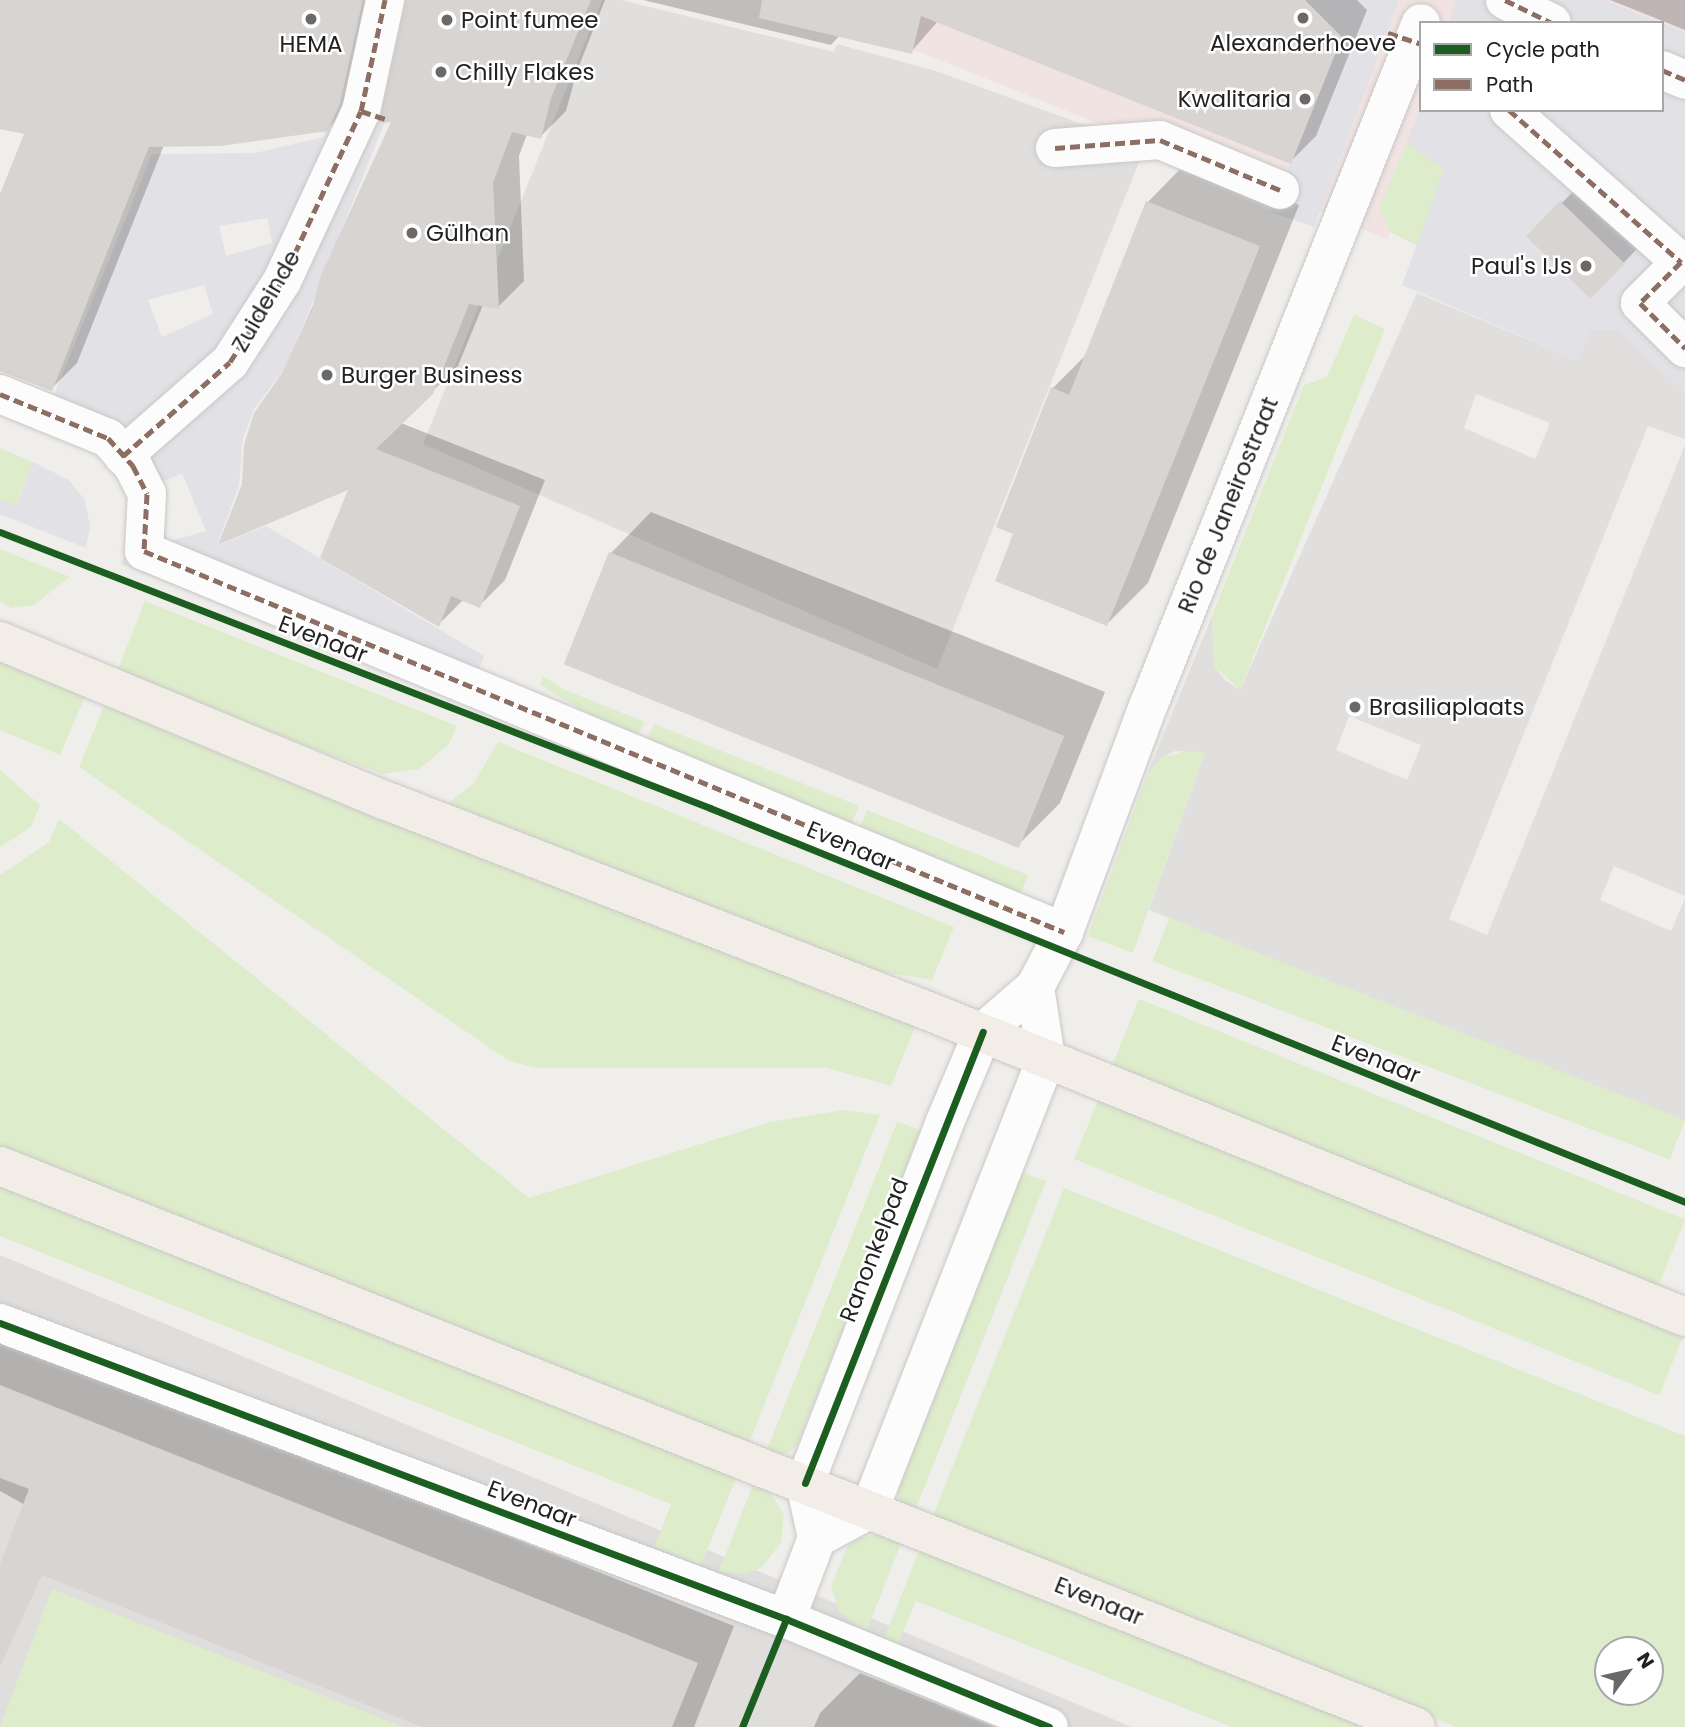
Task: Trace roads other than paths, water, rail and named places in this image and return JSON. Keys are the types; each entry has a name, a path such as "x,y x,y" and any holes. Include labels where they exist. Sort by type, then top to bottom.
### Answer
{"main road":[{"path":"0,641 387,802 983,1032 1685,1317"},
{"name":"Evenaar","path":"0,1166 1416,1727"}],"street":[{"name":"Zuideinde","path":"123,456 230,362 282,281 373,115 385,0"},
{"name":"Rio de Janeirostraat","path":"983,1032 1035,987 1064,932 1149,704 1428,0"},
{"path":"1505,0 1548,21"},
{"path":"1664,71 1685,80"},
{"path":"1511,112 1681,261 1640,303 1685,348"},
{"path":"1055,148 1160,140 1280,190"},
{"path":"0,394 108,438 147,494 144,551 1064,932"},
{"path":"817,1538 869,1510 1046,1059 1035,987"},
{"name":"Ranonkelpad","path":"805,1483 983,1032"},
{"name":"Evenaar","path":"0,1323 786,1619 1049,1727"},
{"path":"786,1619 817,1538 805,1483"}],"place":[{"name":"Alexanderhoeve","path":"1303,18"},
{"name":"HEMA","path":"311,19"},
{"name":"Point fumee","path":"447,20"},
{"name":"Chilly Flakes","path":"441,72"},
{"name":"Kwalitaria","path":"1305,99"},
{"name":"Gülhan","path":"412,233"},
{"name":"Paul's IJs","path":"1586,266"},
{"name":"Burger Business","path":"327,375"},
{"name":"Brasiliaplaats","path":"1355,707"}]}
